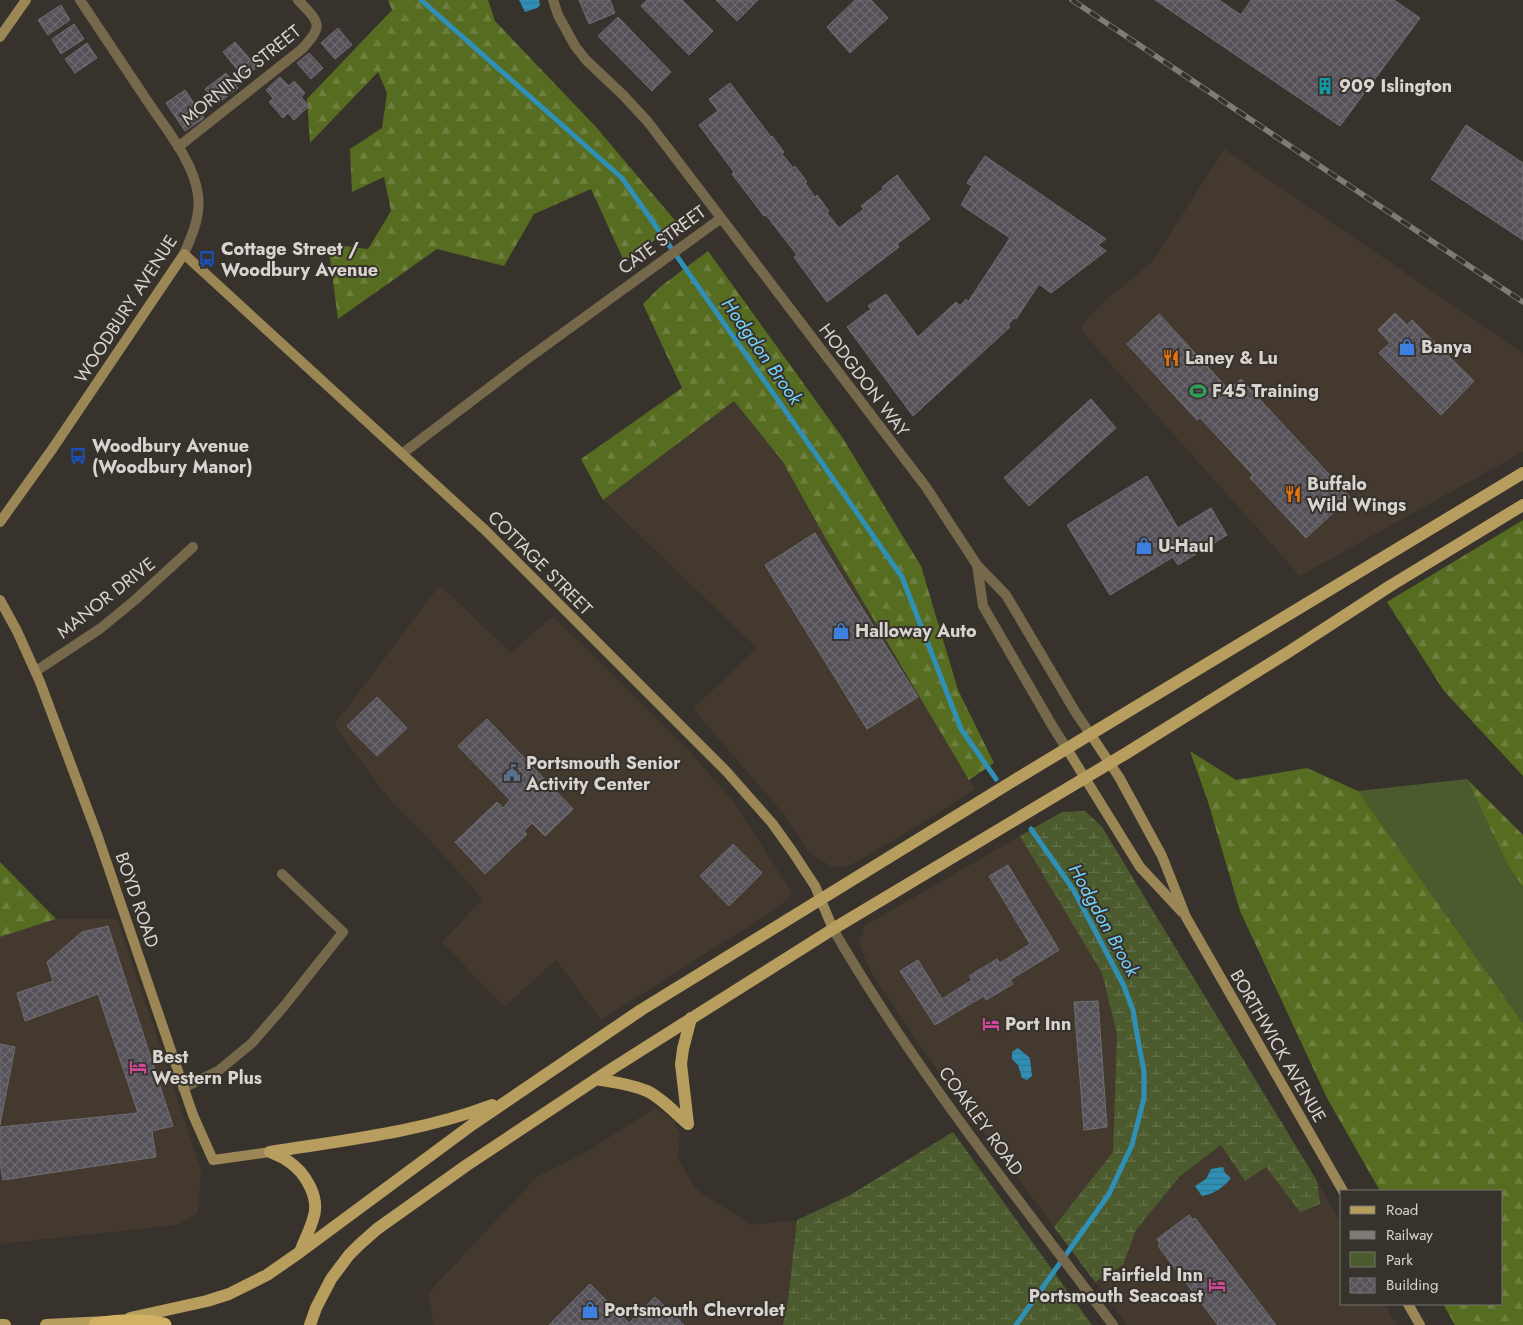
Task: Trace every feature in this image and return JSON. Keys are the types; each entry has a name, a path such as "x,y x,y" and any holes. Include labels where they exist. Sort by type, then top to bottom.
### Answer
{"highway":[{"path":"96,1325 118,1321 140,1321 164,1325"}],"main road":[{"path":"46,1325 118,1321 207,1301 229,1294 267,1275 473,1124 641,1010 1523,473"},
{"path":"310,1325 324,1292 339,1267 359,1245 377,1229 467,1165 596,1079 833,929 1110,763 1290,651 1390,586 1523,505"},
{"path":"596,1079 633,1086 648,1092 688,1124 681,1064 691,1018"},
{"path":"270,1152 416,1128 472,1112 519,1093"},
{"path":"270,1152 288,1161 300,1172 310,1186 314,1202 314,1218 300,1252"},
{"path":"0,1325 5,1325"}],"street":[{"path":"0,38 26,0"},
{"name":"WOODBURY AVENUE","path":"0,522 53,448 184,254 194,232 198,214 198,196 194,177 178,147 80,0"},
{"name":"MORNING STREET","path":"178,147 302,49 313,37 317,24 313,16 298,0"},
{"name":"CATE STREET","path":"403,453 653,266 720,219 648,122 586,60 575,46 562,23 553,0"},
{"name":"HODGDON WAY","path":"720,219 926,487 977,565 1006,595 1076,714 1091,735"},
{"name":"COTTAGE STREET","path":"184,254 485,530 726,771 772,823 815,886 833,929"},
{"name":"MANOR DRIVE","path":"36,671 101,628 193,548"},
{"name":"HODGDON WAY","path":"977,565 983,606 1067,749"},
{"name":"BOYD ROAD","path":"0,600 36,671 98,837 193,1115 213,1160 270,1152"},
{"name":"BORTHWICK AVENUE","path":"1091,735 1119,777 1162,856 1186,917 1342,1190"},
{"name":"BORTHWICK AVENUE","path":"1067,749 1140,867 1186,917"},
{"path":"184,1088 218,1071 252,1043 285,1006 343,932 282,874"},
{"name":"COAKLEY ROAD","path":"833,929 858,971 922,1068 1042,1233 1113,1325"},
{"path":"1409,1305 1420,1325"}],"shaded area":[{"path":"1224,149 1523,353 1523,452 1300,576 1093,344 1080,327 1106,300 1152,262"},
{"path":"734,401 783,462 823,534 975,789 911,830 849,866 832,867 809,852 784,814 693,709 757,648 603,500"},
{"path":"440,585 511,653 553,616 690,752 733,801 791,891 791,896 774,910 601,1020 556,960 504,1007 442,942 483,899 385,794 334,725"},
{"path":"1085,811 1102,827 1340,1221 1340,1305 1386,1305 1397,1325 1127,1325 930,1060 871,972 859,944 864,926 1062,812"},
{"path":"56,919 117,919 201,1171 198,1213 177,1225 0,1244 0,937"},
{"path":"656,1107 674,1121 680,1133 678,1159 697,1190 751,1225 797,1220 788,1300 783,1325 433,1325 429,1292 537,1177 593,1148"}],"green space":[{"path":"388,0 488,0 495,21 596,127 678,224 624,261 591,189 534,214 504,266 437,249 338,319 328,244 368,249 391,211 384,177 352,192 350,149 382,128 387,93 378,72 310,143 307,99 392,10"},
{"path":"708,251 842,437 921,566 958,690 994,763 969,780 823,534 783,462 734,401 603,500 581,459 682,388 643,304 660,287"},
{"path":"1523,520 1523,776 1444,691 1387,602"},
{"path":"1190,751 1236,780 1307,768 1358,791 1523,1023 1523,1325 1455,1325 1444,1305 1503,1305 1503,1190 1379,1190 1327,1098 1240,911 1208,802"},
{"path":"1467,779 1508,866 1523,887 1523,1023 1358,791"},
{"path":"1467,779 1523,835 1523,887 1508,866"},
{"path":"1085,811 1102,827 1317,1181 1320,1204 1300,1212 1266,1167 1245,1181 1221,1145 1180,1176 1136,1230 1123,1265 1095,1282 1054,1227 1113,1152 1117,1034 1102,973 1020,836 1062,812"},
{"path":"0,862 56,919 0,937"},
{"path":"953,1132 1092,1325 783,1325 788,1300 797,1220 850,1195"}],"water":[{"path":"519,0 539,0 540,5 525,12"},
{"path":"1018,1048 1030,1058 1032,1076 1027,1080 1022,1078 1018,1065 1012,1059 1012,1052"},
{"path":"1223,1167 1225,1173 1231,1178 1218,1190 1202,1196 1195,1186 1206,1179 1211,1169"}],"building":[{"path":"579,0 610,0 615,13 589,24"},
{"path":"647,0 682,0 713,31 689,55 641,6"},
{"path":"716,0 758,0 737,21"},
{"path":"855,0 871,0 888,18 850,53 827,27"},
{"name":"909 Islington","path":"1155,0 1219,0 1241,15 1251,0 1394,0 1420,18 1340,126"},
{"path":"61,5 70,20 48,35 38,20"},
{"path":"618,17 671,72 652,91 598,36"},
{"path":"74,24 84,39 61,54 52,39"},
{"path":"338,28 352,45 335,59 321,43"},
{"path":"235,42 257,67 244,78 223,52"},
{"path":"87,43 97,58 75,73 65,59"},
{"path":"309,53 323,68 311,79 297,63"},
{"path":"226,73 238,88 217,104 205,89"},
{"path":"280,77 289,86 294,81 305,93 301,97 309,106 294,120 288,113 283,118 269,102 273,98 266,90"},
{"path":"730,83 784,152 782,154 793,168 795,166 807,182 805,183 815,197 817,195 829,211 827,213 839,228 864,209 861,206 897,175 930,219 897,244 899,247 827,302 794,257 797,255 732,174 734,172 699,125 718,111 709,99"},
{"path":"185,90 204,118 185,131 166,103"},
{"path":"1466,125 1523,163 1523,240 1431,179"},
{"path":"985,156 1106,239 1098,245 1106,251 1051,293 1039,284 1016,319 1014,318 1008,325 1010,327 913,416 847,327 871,309 868,306 886,294 918,337 956,302 960,306 966,299 968,302 1010,238 961,205 972,186 967,183"},
{"path":"1395,313 1407,325 1412,320 1474,381 1441,415 1379,353 1390,343 1378,330"},
{"path":"1159,314 1229,390 1241,379 1350,497 1306,538 1250,478 1253,475 1200,418 1197,420 1127,344"},
{"path":"1091,399 1116,428 1029,506 1004,478"},
{"name":"U-Haul","path":"1147,476 1178,528 1211,508 1227,535 1178,565 1173,557 1110,595 1067,525"},
{"name":"Halloway Auto","path":"815,533 918,697 867,729 765,565"},
{"path":"377,697 407,728 377,756 347,726"},
{"name":"Portsmouth Senior Activity Center","path":"487,719 573,809 545,836 532,823 524,831 527,834 485,874 455,842 497,802 503,808 510,800 458,746"},
{"path":"733,844 762,873 729,906 700,876"},
{"path":"1008,865 1059,950 1010,980 1013,984 986,1000 984,996 935,1025 900,971 918,960 942,999 972,980 969,976 997,959 1000,963 1030,944 989,876"},
{"name":"Best Western Plus","path":"108,926 173,1126 152,1131 156,1157 3,1180 0,1162 0,1127 138,1113 98,994 25,1021 17,993 53,981 47,962 82,932"},
{"path":"1098,1001 1107,1127 1084,1130 1074,1002"},
{"path":"0,1044 15,1047 0,1125"},
{"name":"Fairfield Inn Portsmouth Seacoast","path":"1189,1215 1193,1220 1195,1218 1276,1325 1218,1325 1158,1246 1160,1244 1157,1239"},
{"name":"Portsmouth Chevrolet","path":"590,1284 629,1323 655,1297 684,1325 549,1325"}],"waterway":[{"name":"Hodgdon Brook","path":"421,0 622,178 902,577 961,729 996,779"},
{"name":"Hodgdon Brook","path":"1016,1325 1109,1194 1132,1145 1144,1098 1144,1072 1133,1010 1123,984 1073,889 1031,829"}],"railway":[{"path":"1072,0 1523,302"}],"place":[{"name":"909 Islington","path":"1325,86"},
{"name":"Cottage Street / Woodbury Avenue","path":"207,259"},
{"name":"Banya","path":"1407,347"},
{"name":"Laney & Lu","path":"1171,358"},
{"name":"F45 Training","path":"1198,391"},
{"name":"Woodbury Avenue (Woodbury Manor)","path":"78,456"},
{"name":"Buffalo Wild Wings","path":"1293,494"},
{"name":"U-Haul","path":"1144,546"},
{"name":"Halloway Auto","path":"841,631"},
{"name":"Portsmouth Senior Activity Center","path":"512,773"},
{"name":"Port Inn","path":"991,1024"},
{"name":"Best Western Plus","path":"138,1067"},
{"name":"Fairfield Inn Portsmouth Seacoast","path":"1217,1285"},
{"name":"Portsmouth Chevrolet","path":"590,1310"}]}
